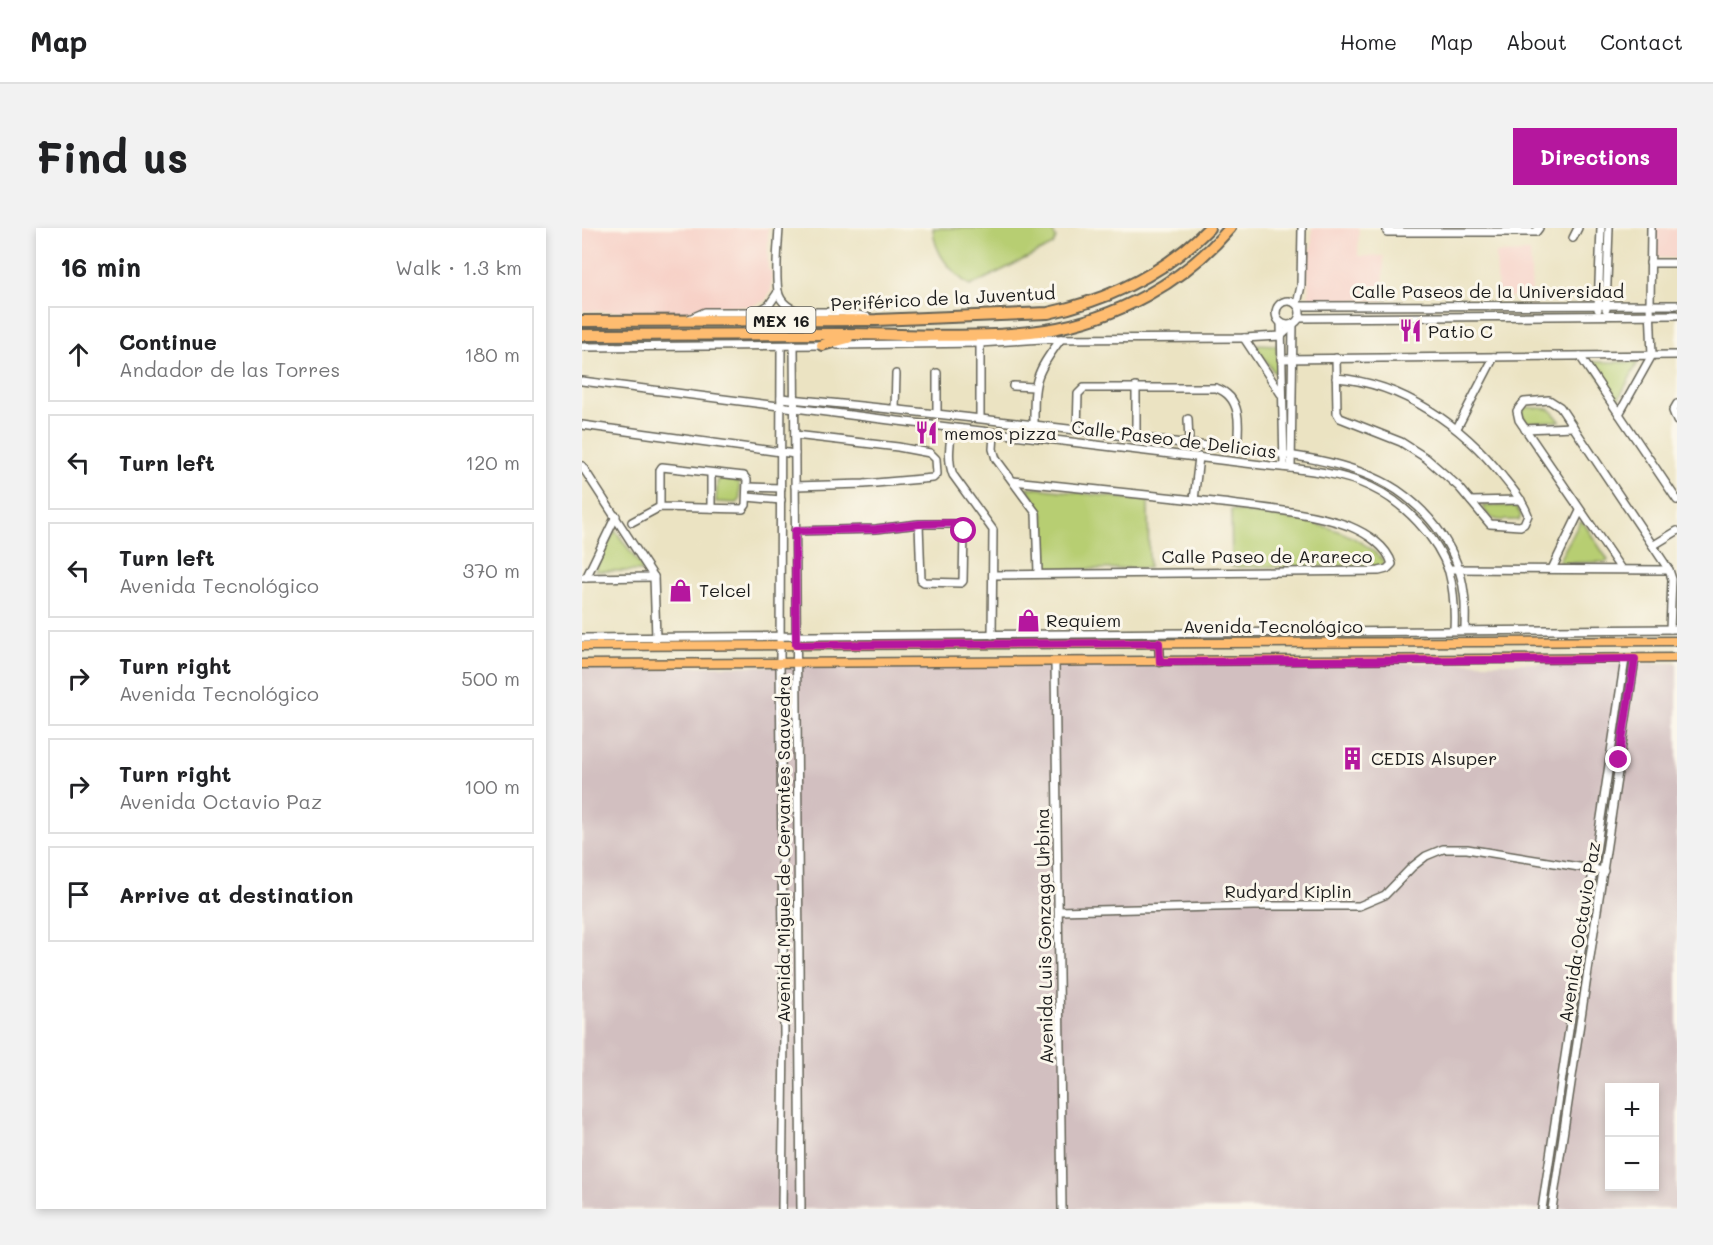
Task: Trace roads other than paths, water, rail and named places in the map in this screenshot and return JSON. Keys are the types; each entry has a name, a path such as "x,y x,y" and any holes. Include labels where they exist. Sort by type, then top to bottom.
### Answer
{"highway":[{"name":"Periférico de la Juventud","path":"582,321 876,320 1031,315 1066,309 1122,290 1169,262 1209,228"},
{"name":"Periférico de la Juventud","path":"582,335 1003,334 1048,330 1113,311 1146,296 1200,257 1230,228"},
{"path":"822,345 865,334"},
{"path":"1003,334 1042,339"}],"main road":[{"name":"Avenida Tecnológico","path":"582,646 796,640 1159,643 1677,641"},
{"path":"1159,643 1160,662"},
{"name":"Avenida Tecnológico","path":"582,664 780,665 1006,661 1677,658"}],"street":[{"path":"779,228 778,292 786,305 795,310 850,313 876,320"},
{"path":"1288,468 1292,358 1295,323 1300,312 1297,305 1301,286 1302,228"},
{"path":"1573,238 1578,228"},
{"path":"1601,228 1602,315"},
{"path":"1602,306 1609,228"},
{"path":"1619,414 1652,355 1651,228"},
{"path":"1387,230 1536,232 1539,229"},
{"path":"1650,263 1677,263"},
{"path":"687,320 705,312 757,312 766,307 778,292"},
{"path":"1288,456 1282,395 1281,322 1276,316 1279,305 1286,301 1297,305"},
{"name":"Calle Paseos de la Universidad","path":"1297,305 1348,307 1677,305"},
{"path":"1348,307 1349,318"},
{"path":"1474,307 1475,317"},
{"name":"Calle Paseos de la Universidad","path":"1295,323 1349,318 1677,315"},
{"path":"1281,322 1295,323"},
{"path":"582,347 1244,338 1281,336 1295,323"},
{"path":"1244,338 1282,395"},
{"path":"1034,424 1034,387 1042,365 1061,339"},
{"path":"980,343 980,418"},
{"name":"Avenida Miguel de Cervantes Saavedra","path":"794,345 801,1209"},
{"name":"Avenida Miguel de Cervantes Saavedra","path":"781,346 782,1209"},
{"path":"1281,358 1677,355"},
{"path":"1580,356 1677,500"},
{"path":"1457,428 1494,357"},
{"path":"1336,358 1336,378 1337,413 1340,418 1401,442 1445,473 1492,525 1520,526 1524,524 1528,515 1521,500 1490,460 1457,428 1405,397 1378,386 1336,378"},
{"path":"937,373 937,414"},
{"path":"895,410 896,374"},
{"name":"Calle Paseo de Delicias","path":"582,381 994,434 1288,468 1358,481 1389,497 1420,524 1438,549 1448,569 1453,591 1454,630"},
{"path":"1013,386 1034,387"},
{"path":"1136,387 1136,437"},
{"path":"1077,431 1078,398 1082,389 1216,388 1223,390 1237,406 1238,449"},
{"name":"Calle Paseo de Delicias","path":"781,398 1034,424 1238,449 1347,467 1378,479 1396,490 1420,508 1434,524 1449,546 1459,569 1464,595 1465,630"},
{"path":"796,640 992,635 1674,629 1672,579 1669,570 1556,403 1542,400 1524,402 1518,407 1516,415 1621,569"},
{"path":"1677,404 1673,411 1677,421"},
{"path":"1188,418 1189,444"},
{"path":"582,425 795,454"},
{"path":"1525,429 1573,427"},
{"path":"952,428 948,458 953,475 993,530 992,635"},
{"path":"994,434 993,449 996,459 1036,513 1038,573"},
{"path":"795,435 930,453 936,459 937,474 933,478 864,484 795,486"},
{"path":"1194,500 1199,457"},
{"path":"582,466 654,577 656,638"},
{"path":"632,522 660,507 743,508 746,505 747,480 744,476 662,467 660,470 660,507"},
{"path":"711,473 711,508"},
{"name":"Calle Paseo de Arareco","path":"993,574 1378,571 1391,567 1391,561 1382,548 1367,535 1326,519 1246,506 1013,481"},
{"path":"747,487 781,488"},
{"path":"747,497 781,500"},
{"path":"1471,501 1521,500"},
{"path":"1552,569 1580,511"},
{"path":"616,516 584,578 654,577"},
{"path":"795,531 876,529 919,524 955,523 963,527 962,583 921,580 919,524"},
{"path":"1654,545 1677,531"},
{"path":"1448,569 1669,570"},
{"path":"781,574 796,573"},
{"path":"582,638 781,641"},
{"name":"Avenida Octavio Paz","path":"1542,1209 1625,659"},
{"name":"Avenida Octavio Paz","path":"1552,1209 1635,659"},
{"name":"Avenida Luis Gonzaga Urbina","path":"1055,662 1062,1209"},
{"path":"781,694 796,693"},
{"name":"Rudyard Kiplin","path":"1059,911 1359,906 1385,895 1412,867 1426,856 1443,849 1467,849 1604,871"},
{"path":"783,895 797,894"}],"place":[{"name":"Patio C","path":"1410,331"},
{"name":"memos pizza","path":"926,433"},
{"name":"Telcel","path":"681,590"},
{"name":"Requiem","path":"1028,620"},
{"name":"CEDIS Alsuper","path":"1353,758"}]}
